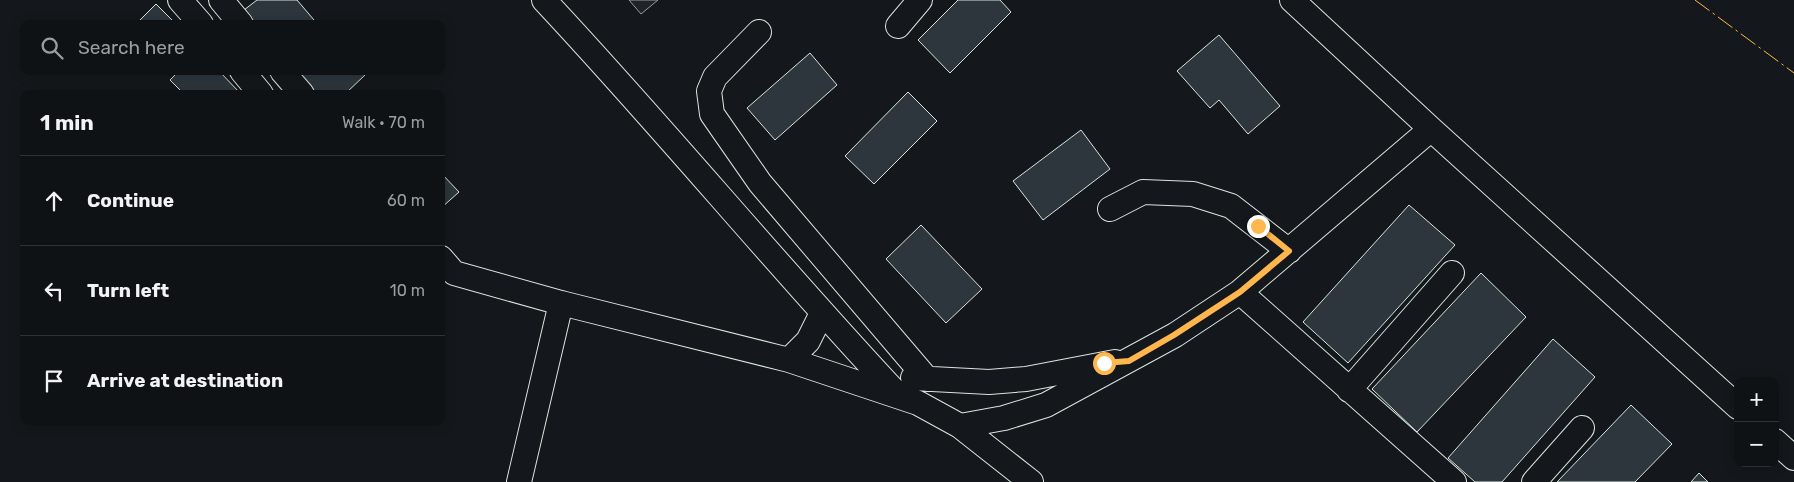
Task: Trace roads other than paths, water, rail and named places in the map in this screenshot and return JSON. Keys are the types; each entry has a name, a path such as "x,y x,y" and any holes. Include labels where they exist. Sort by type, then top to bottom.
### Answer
{"street":[{"path":"180,0 198,20"},
{"path":"221,0 238,20"},
{"path":"544,0 688,158 822,313 899,396"},
{"path":"898,26 920,0"},
{"path":"1292,0 1431,129 1734,403"},
{"path":"759,32 715,77 709,91 709,103 712,114 760,183 927,379"},
{"path":"245,75 258,90"},
{"path":"285,75 299,90"},
{"path":"960,426 1004,418 1046,405 1174,335 1240,292 1431,129"},
{"path":"1110,209 1144,192 1193,194 1231,206 1289,251"},
{"path":"445,267 561,303 789,360 899,396 931,409 960,426 1031,482"},
{"path":"1349,390 1452,273"},
{"path":"1240,292 1454,482"},
{"path":"519,482 561,303"},
{"path":"789,360 808,341 822,313"},
{"path":"881,377 990,382 1026,379 1087,366 1129,361"},
{"path":"1534,482 1582,428"},
{"path":"1779,445 1794,458"}]}
